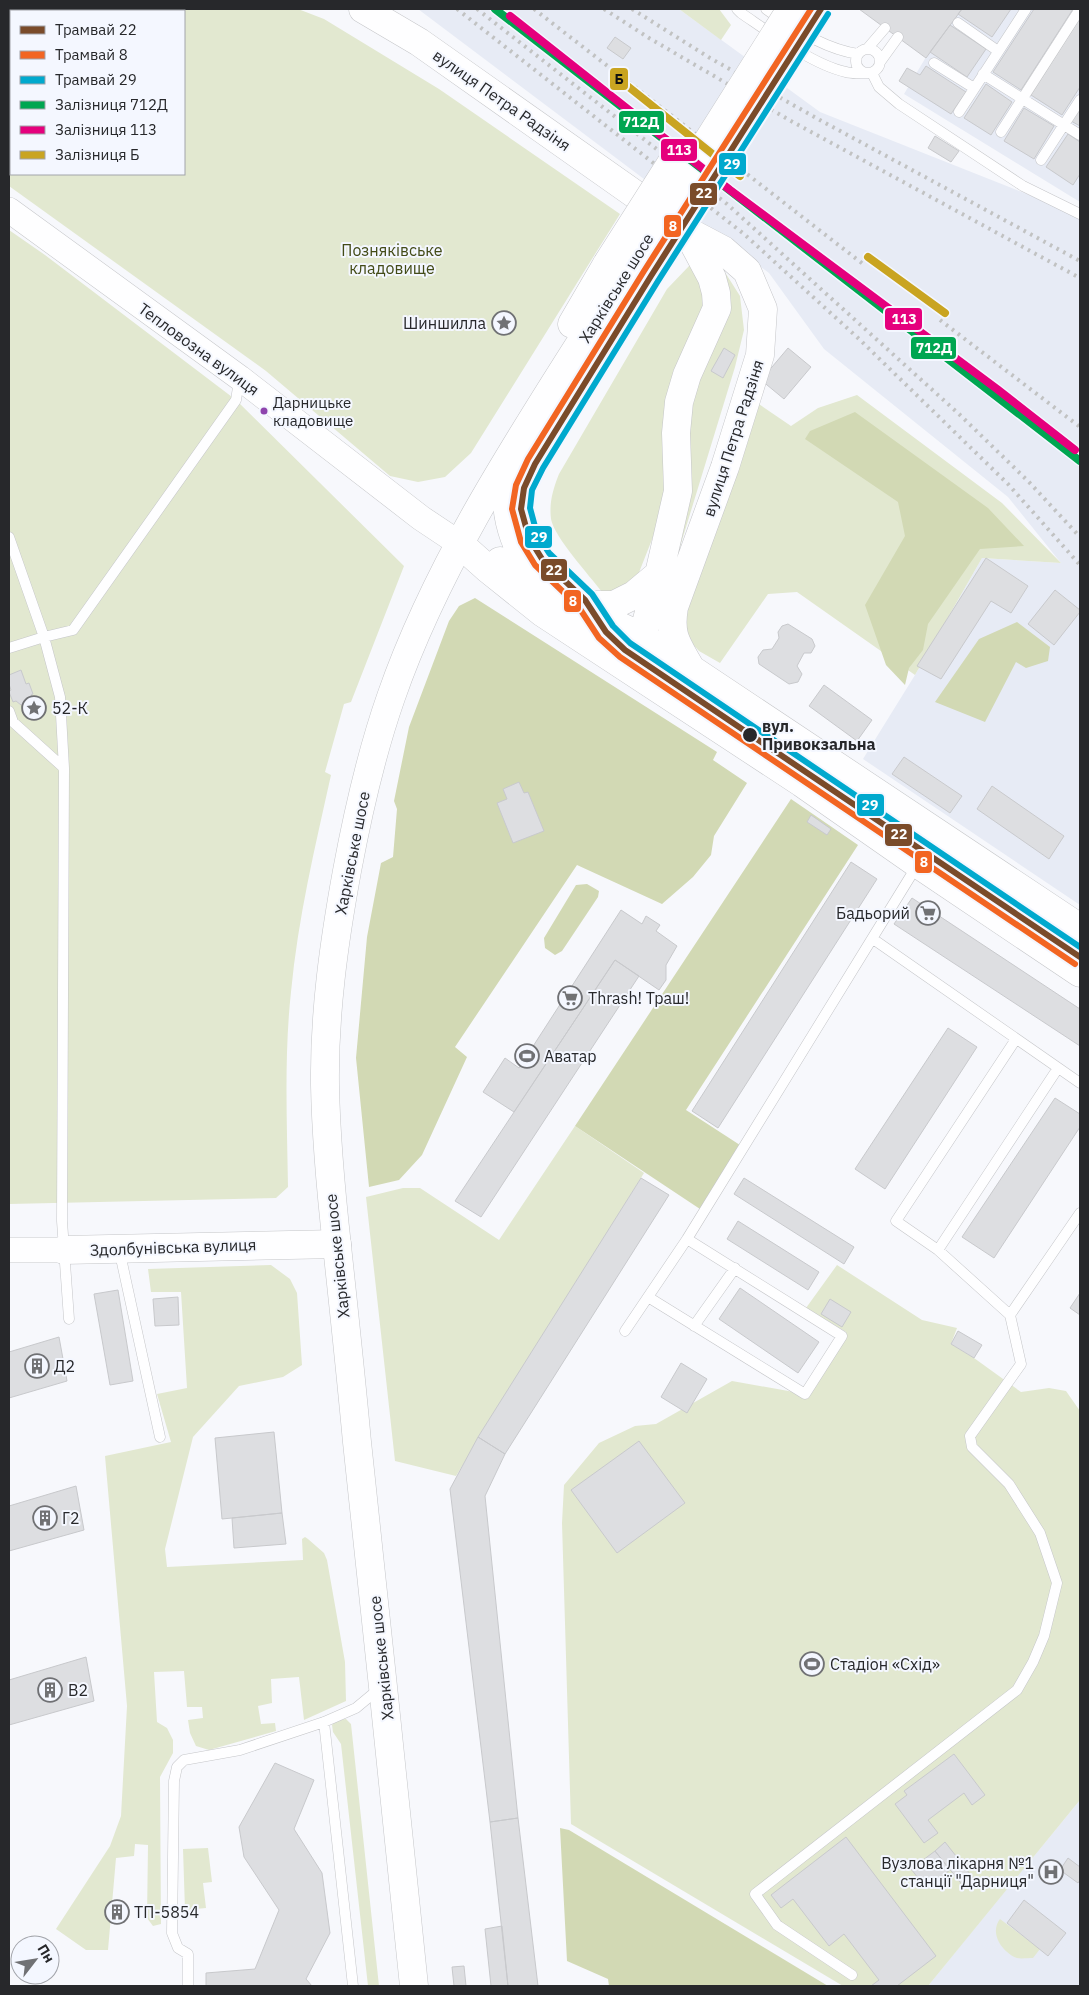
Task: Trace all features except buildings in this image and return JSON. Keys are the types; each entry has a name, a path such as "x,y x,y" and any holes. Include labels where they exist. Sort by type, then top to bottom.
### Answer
{"main road":[{"name":"вулиця Петра Радзіня","path":"363,9 419,42 687,231 723,250 746,271 763,309 760,355 725,467 672,616 671,625 676,643 692,670"},
{"name":"Харківське шосе","path":"460,544 462,513 616,269 771,9"},
{"name":"Харківське шосе","path":"414,1986 384,1684 330,1185 325,1079 327,1022 340,907 362,799 390,700 407,653 442,576 616,269 791,9"},
{"name":"вулиця Петра Радзіня","path":"632,673 660,574 678,491 676,433 679,402 687,375 717,308 712,278 687,231"},
{"path":"514,451 507,490 508,517 517,547 536,582"},
{"path":"460,544 499,560 572,605 643,637 1080,928"},
{"path":"460,544 543,613 802,783 1080,973"},
{"path":"572,605 614,605 634,594 660,574"},
{"name":"Здолбунівська вулиця","path":"64,1250 337,1244"}],"street":[{"name":"Тепловозна вулиця","path":"9,210 240,378 421,518 460,544"},
{"name":"Здолбунівська вулиця","path":"9,1250 64,1250"}],"lane":[{"path":"737,9 741,14 786,44 833,68 848,73 869,73 878,69 880,62 898,37"},
{"path":"766,9 780,19 834,49 877,53 880,62"},
{"path":"959,112 1024,9"},
{"path":"1001,132 1080,9"},
{"path":"958,23 998,51"},
{"path":"885,28 863,52 856,64 859,70 869,73 879,87 899,104 1023,186 1080,214"},
{"path":"934,63 974,88"},
{"path":"983,74 1080,135"},
{"path":"1041,160 1080,100"},
{"path":"9,648 44,636 73,630 236,400 240,378"},
{"path":"9,537 44,636 60,697 64,768 62,1221 69,1320"},
{"path":"9,711 13,722 64,768"},
{"path":"625,1332 687,1239 918,864"},
{"path":"873,939 1080,1083"},
{"path":"852,1975 776,1924 755,1894 1017,1690 1033,1662 1044,1636 1058,1583 1040,1533 1009,1484 972,1447 970,1436 1021,1364 1010,1315 938,1250 896,1221 1016,1039"},
{"path":"938,1250 1058,1068"},
{"path":"1010,1315 1080,1213"},
{"path":"648,1297 805,1394 842,1336 687,1239"},
{"path":"119,1249 160,1436"},
{"path":"694,1326 734,1268"},
{"path":"188,1986 188,1954 178,1948 172,1933 174,1781 177,1767 184,1760 240,1750 324,1722 356,1708 384,1684"},
{"path":"324,1722 352,1986"}],"shaded area":[{"path":"418,9 679,9 820,112 1080,215 1080,905 863,759 915,675 982,558 1061,563 1008,497 824,349 769,273"},
{"path":"961,9 1080,9 1080,202 904,94 926,57"},
{"name":"Вузлова лікарня №1 станції \"Дарниця\"","path":"1080,1800 1080,1986 928,1986 961,1945"}],"green space":[{"name":"Позняківське кладовище","path":"9,9 298,9 324,19 439,89 620,214 471,453 445,477 418,482 390,476 266,371 9,186"},
{"path":"679,9 719,9 731,25 721,40"},
{"name":"Дарницьке кладовище","path":"9,230 45,255 236,400 404,566 351,702 344,704 325,772 331,775 303,910 294,964 289,1016 286,1089 288,1187 276,1198 9,1204"},
{"path":"714,255 740,296 744,330 735,367 664,599 691,375"},
{"path":"690,265 703,286 706,307 664,509 638,575 620,591 602,592 565,546 554,527 551,519 553,491 559,474 667,289"},
{"path":"857,395 1002,503 1061,563 982,558 915,675 797,592 768,594 720,663 699,651 681,631 750,398 791,426 818,408"},
{"path":"855,412 988,508 1024,546 980,549 928,624 923,650 909,668 905,685 886,665 865,605 905,536 898,502 805,439 810,431"},
{"path":"475,598 717,752 713,760 747,783 714,836 711,855 693,877 662,904 577,865 455,1047 467,1057 422,1155 399,1180 369,1187 356,1058 367,937 381,863 393,857 397,809 394,801 409,727 449,621 459,606"},
{"path":"1017,622 1050,647 1048,661 1026,668 1016,662 985,722 935,702 979,639"},
{"path":"791,799 858,845 686,1110 743,1147 703,1211 575,1126"},
{"path":"587,884 599,891 598,897 562,951 555,955 545,948 544,938 576,885"},
{"path":"575,1126 644,1173 456,1476 395,1461 366,1197 403,1188 420,1188 499,1240"},
{"path":"271,1265 290,1279 297,1293 302,1365 283,1377 239,1386 193,1437 165,1549 167,1567 303,1560 302,1539 305,1537 308,1539 324,1553 327,1560 345,1662 346,1701 304,1720 299,1677 271,1679 272,1703 258,1706 261,1724 275,1723 276,1731 209,1750 196,1746 190,1733 188,1720 203,1718 202,1707 187,1707 184,1671 154,1672 157,1722 167,1728 173,1740 173,1753 160,1777 161,1924 153,1926 147,1918 148,1845 135,1844 134,1856 116,1858 108,1950 86,1950 56,1929 110,1846 121,1816 127,1706 105,1456 171,1442 157,1394 187,1388 181,1292 151,1292 148,1269"},
{"name":"Стадіон «Схід»","path":"837,1265 922,1320 957,1328 951,1344 1021,1392 1049,1388 1066,1391 1080,1411 1080,1800 928,1986 843,1986 571,1824 562,1523 564,1485 599,1443 635,1426 656,1424 732,1381 805,1394 846,1332 806,1308"},
{"path":"346,1719 351,1724 379,1986 368,1986 341,1744 333,1732 332,1725 336,1720"},
{"path":"560,1828 569,1830 828,1986 609,1986 608,1979 567,1961"},
{"path":"208,1848 212,1882 203,1883 206,1908 185,1910 183,1849"},
{"path":"1000,1919 1040,1949 1033,1958 1017,1958 1002,1947 996,1930"}],"railway":[{"path":"457,9 744,234 858,338 1008,484 1080,565"},
{"path":"477,9 727,204 959,414 1028,481 1080,537"},
{"path":"534,9 863,264"},
{"path":"604,9 649,38 791,121 1080,278"},
{"path":"632,9 710,58 818,119 1080,261"},
{"path":"940,320 1080,427"}],"tram line":[{"name":"8","path":"811,9 644,271 528,459 516,485 512,509 521,542 535,565 578,606 599,638 620,657 1075,964"},
{"name":"22","path":"821,9 651,276 535,464 524,488 521,509 529,538 542,559 585,600 606,632 625,650 1080,957"},
{"name":"29","path":"828,14 658,281 543,468 532,490 530,508 537,534 549,553 592,594 613,626 630,643 1080,947"}],"rail line":[{"name":"712Д","path":"495,9 1080,461"},
{"name":"113","path":"510,16 730,190 997,389 1075,450"},
{"name":"Б","path":"615,76 740,176"},
{"name":"Б","path":"868,257 945,313"}],"place":[{"name":"Шиншилла","path":"504,323"},
{"name":"Дарницьке кладовище","path":"264,411"},
{"name":"52-К","path":"34,708"},
{"name":"вул. Привокзальна","path":"750,735"},
{"name":"Бадьорий","path":"928,913"},
{"name":"Thrash! Траш!","path":"570,998"},
{"name":"Аватар","path":"527,1056"},
{"name":"Д2","path":"37,1366"},
{"name":"Г2","path":"45,1518"},
{"name":"Стадіон «Схід»","path":"812,1664"},
{"name":"В2","path":"50,1690"},
{"name":"Вузлова лікарня №1 станції \"Дарниця\"","path":"1051,1872"},
{"name":"ТП-5854","path":"117,1912"}]}
